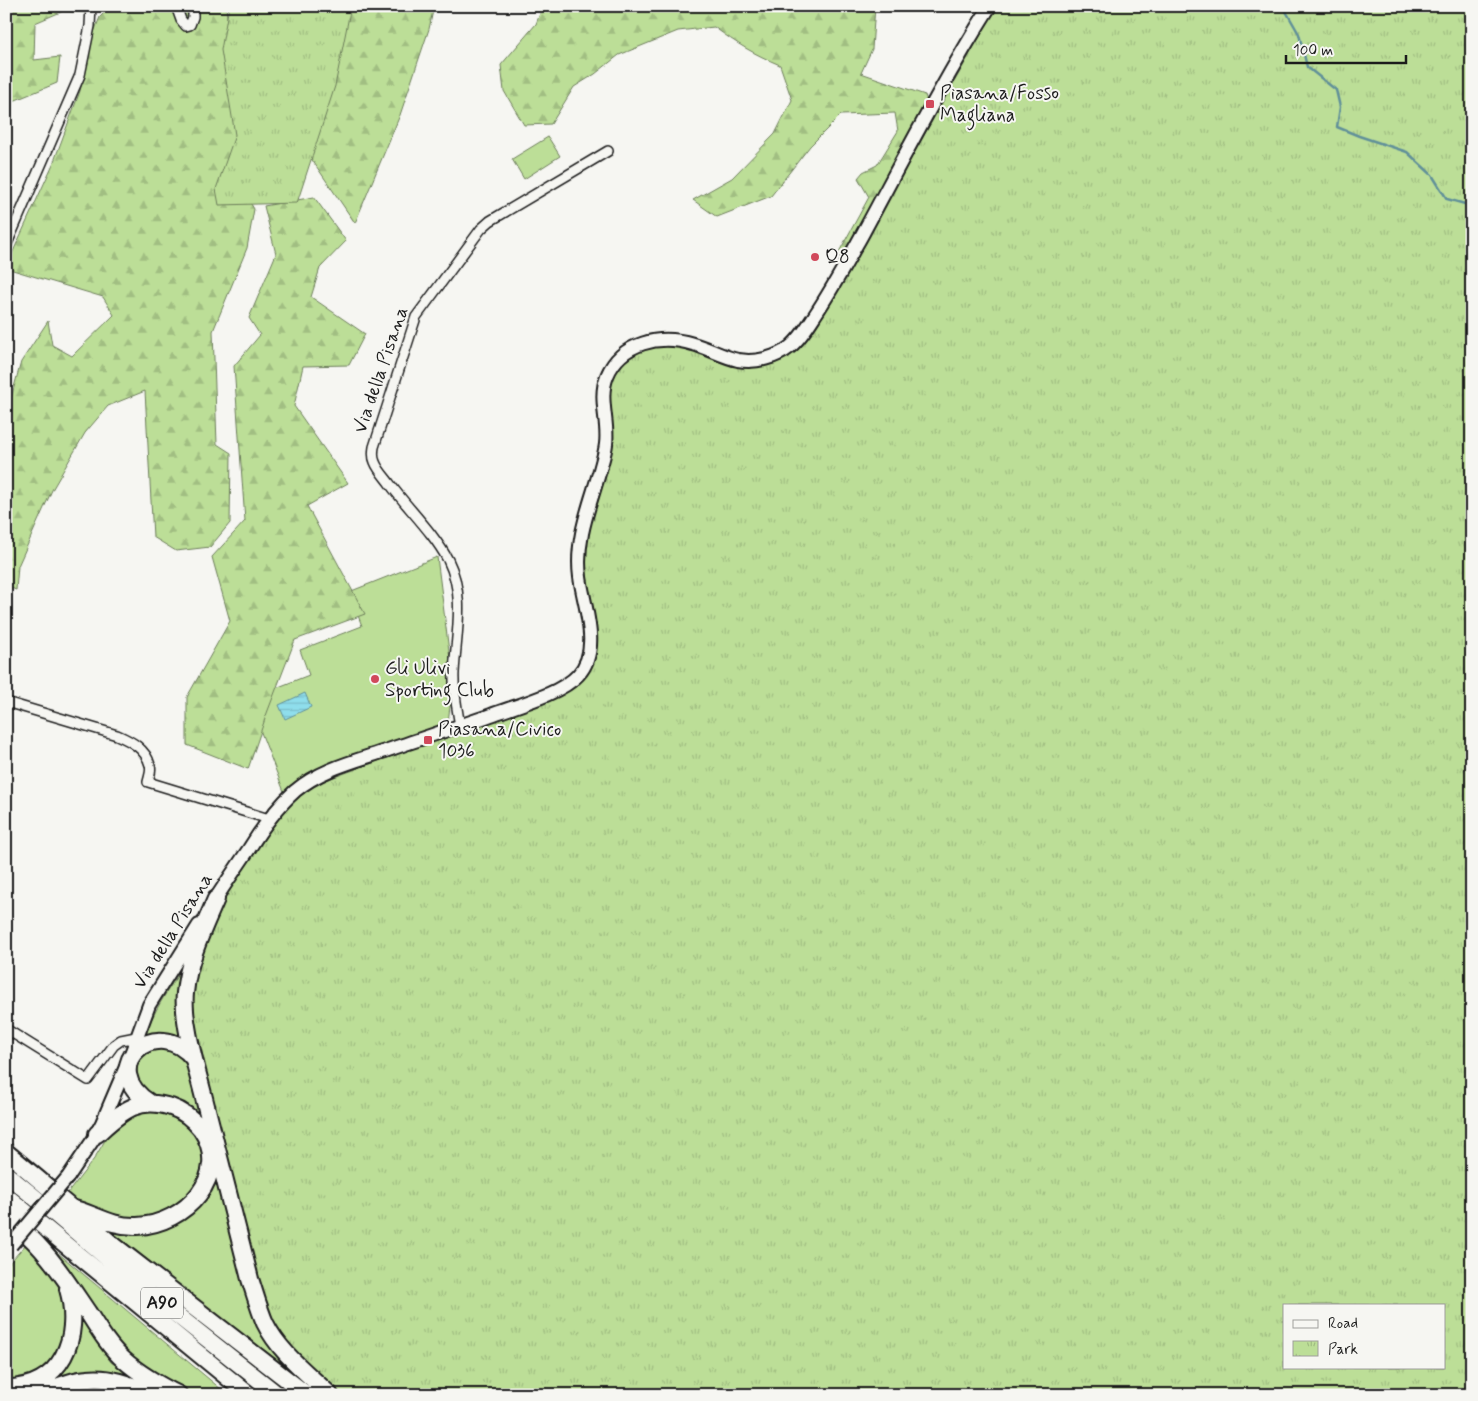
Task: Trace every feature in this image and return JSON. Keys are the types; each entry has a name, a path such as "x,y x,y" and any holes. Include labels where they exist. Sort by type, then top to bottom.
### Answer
{"highway":[{"path":"216,899 199,939 186,986 186,1016 194,1059 261,1314 271,1334 282,1348 330,1395"},
{"path":"150,1103 134,1089 128,1074 128,1062 134,1053 151,1042 159,1040 178,1045 187,1050 194,1059"},
{"path":"54,1201 115,1224 137,1226 152,1224 176,1215 198,1197 205,1184 210,1164 209,1151 204,1135 191,1118 181,1111 163,1105 141,1104 113,1119 97,1134"},
{"path":"6,1152 54,1201 77,1215 307,1395"},
{"name":"A90","path":"6,1174 54,1201 144,1289 278,1395"},
{"name":"A90","path":"6,1196 24,1223 249,1395"},
{"path":"24,1223 64,1277 102,1335 122,1359 152,1382 179,1395"},
{"path":"6,1388 17,1388 37,1382 53,1371 62,1359 69,1342 72,1325 72,1306 64,1277"},
{"path":"36,1395 89,1378 110,1380 156,1395"}],"main road":[{"name":"Via della Pisana","path":"9,1248 68,1177 97,1134 128,1062 149,1005 216,899 269,819 281,805 296,790 324,773 526,702 562,687 576,676 585,664 589,652 590,638 580,576 579,551 583,529 606,448 607,428 603,390 607,376 614,364 630,348 655,340 668,339 685,342 734,359 743,360 769,358 792,345 810,323 844,267 957,61 990,6"}],"street":[{"path":"6,246 80,75 90,26 91,6"},
{"path":"176,6 181,20 186,26 190,25 193,17 193,6"},
{"name":"Via della Pisana","path":"460,726 454,683 459,609 456,579 447,559 435,540 377,466 374,459 374,447 416,317 481,229 490,221 608,151"},
{"path":"6,702 117,735 132,742 139,748 150,765 148,782 269,819"},
{"path":"6,1029 88,1080 114,1045 121,1040 136,1037"}],"green space":[{"path":"6,6 95,6 88,13 63,11 35,23 34,60 60,57 57,83 6,104"},
{"path":"111,6 226,6 242,189 254,209 247,248 213,331 217,444 231,453 230,523 210,547 176,551 153,537 145,391 108,406 85,433 52,490 18,566 16,590 6,586 6,416 21,362 48,321 52,345 72,356 114,315 103,297 6,267 53,164 80,91 92,37 100,17"},
{"path":"229,6 351,6 335,86 297,203 219,205 216,189 235,135 221,50"},
{"path":"345,6 434,6 429,29 400,115 355,223 310,157"},
{"path":"543,6 875,6 872,49 861,73 925,95 928,104 841,262 839,252 869,197 858,178 863,172 877,165 898,131 895,113 841,115 810,146 771,196 717,217 693,200 732,178 775,134 792,100 780,65 730,39 714,27 678,31 619,55 595,74 574,87 551,124 524,125 504,91 501,65 536,24"},
{"path":"997,6 1472,6 1472,1395 340,1395 294,1352 262,1301 191,1020 195,964 218,907 282,812 315,784 545,700 581,680 595,641 584,549 612,444 608,391 615,371 630,354 653,345 682,345 772,361 831,300"},
{"path":"548,137 560,156 524,179 512,159"},
{"path":"314,197 346,241 320,268 311,297 365,334 349,365 303,366 294,406 348,483 307,506 365,614 295,640 248,769 187,745 187,697 230,621 212,557 245,521 234,366 260,335 249,318 276,254 264,206"},
{"name":"Gli Ulivi Sporting Club","path":"437,557 453,683 447,730 285,794 248,699 309,675 300,650 362,626 349,592"},
{"path":"184,966 187,1044 144,1038 161,1001"},
{"path":"158,1047 187,1056 208,1132 146,1093 137,1078 139,1061 144,1055"},
{"path":"150,1109 181,1117 201,1141 205,1171 184,1203 143,1221 92,1212 67,1194 94,1159 110,1132 126,1117"},
{"path":"215,1171 249,1289 322,1395 106,1228 157,1228"},
{"path":"40,1238 228,1395 192,1395 169,1384 127,1355"},
{"path":"26,1244 33,1249 64,1288 67,1336 43,1374 6,1381 6,1267"},
{"path":"81,1315 111,1362 137,1381 45,1385 76,1343"}],"water":[{"path":"305,693 311,707 285,719 279,705"}],"waterway":[{"path":"1283,6 1299,34 1307,67 1336,90 1340,107 1337,127 1407,152 1432,175 1447,199 1472,206"}],"place":[{"name":"Piasana/Fosso Magliana","path":"930,104"},
{"name":"Q8","path":"815,257"},
{"name":"Gli Ulivi Sporting Club","path":"375,679"},
{"name":"Piasana/Civico 1036","path":"428,740"}]}
